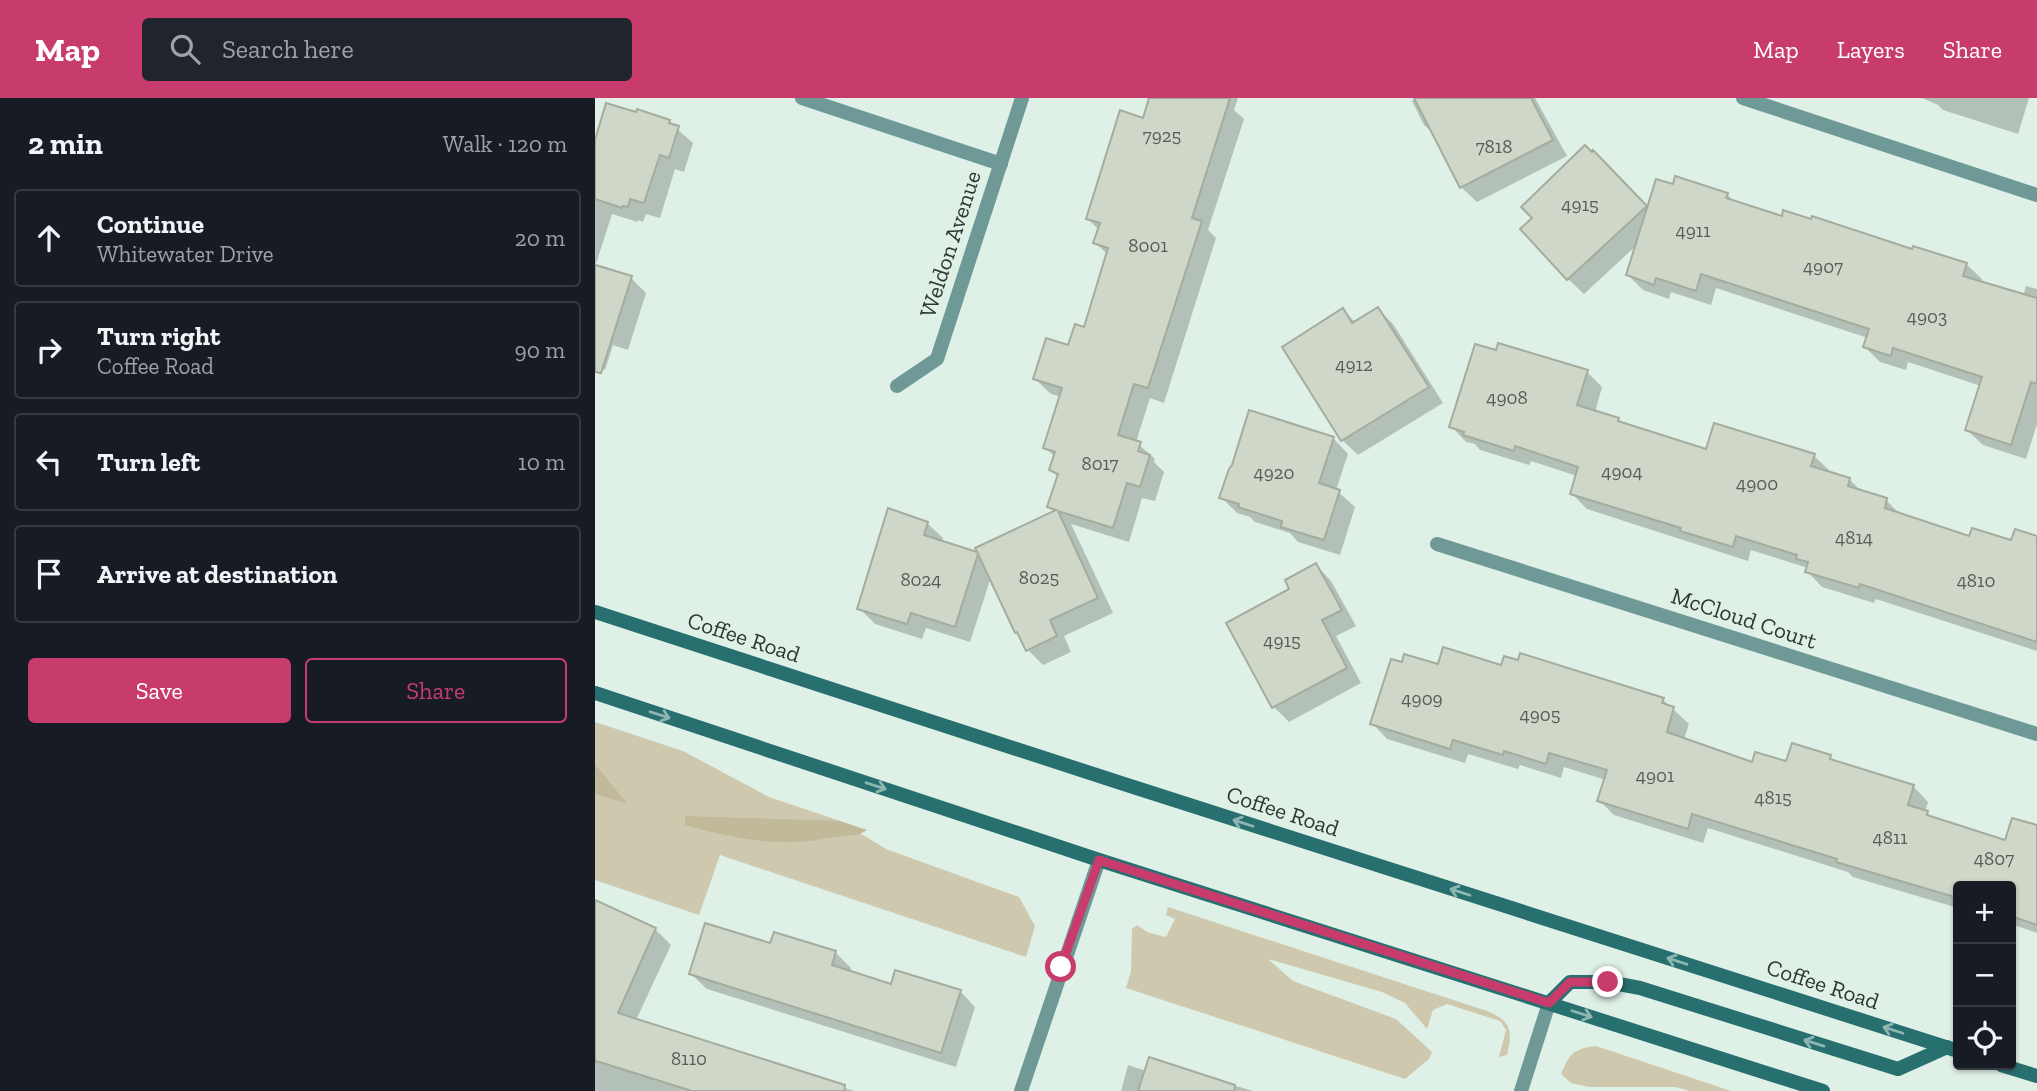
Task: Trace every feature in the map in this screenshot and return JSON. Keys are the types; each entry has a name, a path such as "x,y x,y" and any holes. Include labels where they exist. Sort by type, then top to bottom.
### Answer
{"main road":[{"name":"Coffee Road","path":"595,612 1137,789 1953,1049"},
{"path":"595,693 1099,860 1823,1091"},
{"path":"1549,1003 1570,982 1608,982 1640,988 1898,1069 1953,1049"},
{"path":"2016,1070 2037,1076"}],"street":[{"path":"802,98 1001,164"},
{"name":"Weldon Avenue","path":"897,386 937,359 1022,98"},
{"path":"1742,98 2037,195"},
{"name":"McCloud Court","path":"1437,544 2037,734"},
{"path":"1021,1091 1099,860"},
{"path":"1521,1091 1549,1003"}],"shaded area":[{"path":"595,722 683,751 769,797 840,821 886,849 1019,897 1035,926 1026,957 720,855 699,915 595,880"},
{"path":"595,766 598,768 628,804 595,794"},
{"path":"685,816 840,821 867,830 858,835 769,842 685,825"},
{"path":"1168,907 1487,1011 1501,1019 1508,1027 1510,1039 1507,1055 1499,1057 1506,1030 1500,1021 1447,1004 1433,1010 1427,1029 1405,1003 1382,992 1268,959 1293,981 1396,1019 1432,1052 1429,1059 1405,1079 1126,988 1131,971 1132,929 1137,925 1147,932 1166,937 1175,919 1166,915"},
{"path":"1596,1046 1731,1091 1690,1091 1675,1087 1589,1087 1571,1083 1561,1074 1573,1053"}],"building":[{"path":"1149,98 1230,98 1192,218 1202,221 1148,388 1134,384 1118,435 1141,442 1138,451 1150,455 1140,487 1127,483 1113,528 1058,511 1098,598 1050,620 1057,636 1026,651 978,554 955,627 911,613 907,624 857,609 888,508 928,522 924,535 977,552 975,548 1056,510 1047,507 1058,474 1049,470 1055,452 1043,448 1062,388 1033,379 1046,338 1068,345 1075,324 1084,327 1108,248 1093,243 1100,223 1086,219 1120,110 1143,118"},
{"path":"1414,98 1531,98 1553,140 1460,188"},
{"path":"606,103 636,112 637,109 670,120 669,123 679,126 669,158 660,155 644,203 630,199 628,207 622,208 595,199 595,140"},
{"path":"1585,145 1647,206 1567,280 1520,229 1532,218 1521,207"},
{"path":"1675,176 1728,193 1726,198 1782,216 1783,210 1811,219 1812,216 1912,249 1913,246 1967,263 1963,276 2037,298 2037,384 2031,382 2011,445 1965,430 1982,377 1893,348 1891,356 1863,347 1869,329 1701,274 1696,291 1656,278 1654,285 1626,275 1656,179 1673,184"},
{"path":"595,265 632,276 601,373 595,372"},
{"path":"1378,307 1429,387 1341,441 1282,347 1343,308 1352,323"},
{"path":"1498,343 1588,370 1577,405 1619,418 1618,421 1706,449 1714,423 1815,454 1811,466 1850,478 1848,486 1887,498 1885,508 1969,536 1972,528 2011,540 2015,529 2037,536 2037,642 1860,584 1859,588 1805,572 1808,562 1796,559 1797,555 1736,536 1733,547 1570,494 1578,467 1515,446 1514,451 1463,435 1464,432 1449,427 1475,344 1496,350"},
{"path":"1249,410 1334,437 1319,483 1340,490 1324,540 1281,527 1282,521 1219,498"},
{"path":"1316,563 1342,610 1322,620 1347,668 1272,708 1226,623 1289,589 1285,580"},
{"path":"1443,647 1501,665 1504,656 1518,660 1520,653 1664,698 1662,703 1674,707 1667,732 1752,762 1755,752 1786,761 1792,743 1831,755 1830,759 1914,785 1908,805 1928,811 1927,815 2005,840 2012,818 2037,825 2037,925 2016,918 2016,881 1953,881 1953,897 1836,862 1837,859 1692,814 1688,829 1597,801 1607,770 1549,753 1546,764 1453,740 1450,749 1370,724 1391,659 1402,662 1404,654 1438,664"},
{"path":"595,900 656,928 618,1013 845,1085 844,1091 692,1091 596,1061 595,1063"},
{"path":"705,923 770,943 774,932 836,951 832,965 891,984 895,970 961,990 941,1053 689,974"},
{"path":"1149,1057 1235,1085 1234,1091 1138,1091"}],"route":[{"path":"1061,967 1099,860 1549,1003 1570,982 1608,982"}]}
